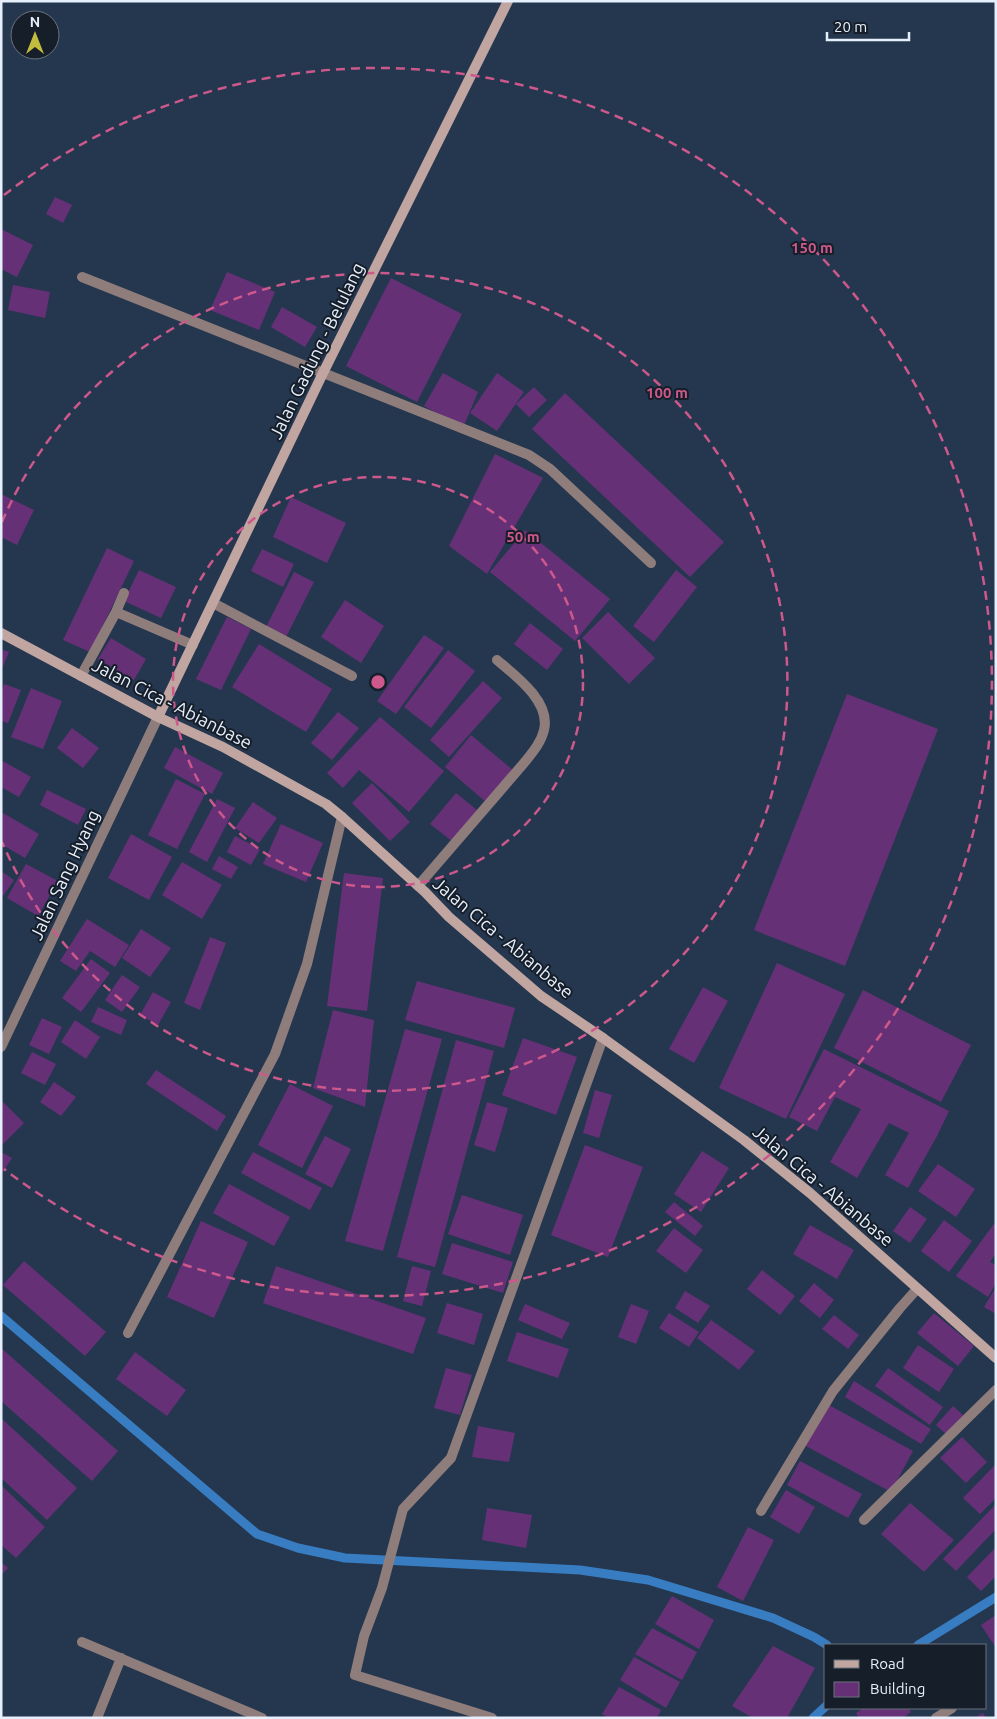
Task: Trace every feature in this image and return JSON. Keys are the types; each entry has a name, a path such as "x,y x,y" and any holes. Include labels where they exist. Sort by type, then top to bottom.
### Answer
{"street":[{"name":"Jalan Gadung - Belulang","path":"158,717 323,373 508,1"},
{"path":"82,277 529,455 550,469 651,563"},
{"path":"81,676 116,612 124,593"},
{"path":"213,603 352,676"},
{"path":"116,612 193,645"},
{"name":"Jalan Cica - Abianbase","path":"1,633 158,717 223,747 326,804 418,886 449,917 541,996 603,1038 744,1140 796,1181 996,1358"},
{"path":"418,886 538,746 543,733 545,722 538,698 518,677 497,660"},
{"name":"Jalan Sang Hyang","path":"1,1047 158,717"},
{"path":"128,1333 275,1054 307,964 342,817"},
{"path":"492,1718 354,1675 364,1636 382,1588 403,1509 450,1458 603,1038"},
{"path":"761,1511 833,1391 900,1308 917,1290"},
{"path":"864,1520 996,1390"},
{"path":"82,1642 262,1718"},
{"path":"97,1718 121,1658"},
{"path":"936,1718 950,1709"}],"building":[{"path":"55,197 72,205 63,223 46,214"},
{"path":"1,229 33,245 17,277 1,269"},
{"path":"227,272 275,292 259,330 210,310"},
{"path":"391,278 462,314 417,402 346,366"},
{"path":"13,285 50,292 45,318 8,310"},
{"path":"282,307 317,327 305,347 271,327"},
{"path":"443,373 478,392 463,428 424,406"},
{"path":"497,373 524,392 497,431 470,413"},
{"path":"534,387 547,400 529,417 516,404"},
{"path":"565,393 724,542 690,577 532,429"},
{"path":"495,454 543,478 487,574 449,546"},
{"path":"1,494 34,510 17,545 1,537"},
{"path":"291,497 346,523 327,563 273,537"},
{"path":"525,530 610,599 575,641 490,572"},
{"path":"107,548 134,561 90,652 63,640"},
{"path":"262,549 294,564 283,587 251,571"},
{"path":"139,570 176,587 161,618 124,601"},
{"path":"676,570 697,587 654,642 633,626"},
{"path":"294,572 314,582 286,637 266,627"},
{"path":"345,600 384,626 361,663 321,637"},
{"path":"608,612 655,658 629,684 582,638"},
{"path":"227,617 251,629 221,690 196,679"},
{"path":"530,623 563,649 547,670 514,644"},
{"path":"424,635 444,648 396,714 377,701"},
{"path":"111,638 146,659 134,680 98,659"},
{"path":"259,644 332,689 306,732 232,687"},
{"path":"1,649 9,652 1,671"},
{"path":"448,650 475,671 431,728 404,707"},
{"path":"483,681 502,698 449,757 430,740"},
{"path":"4,684 21,690 8,723 1,721 1,692"},
{"path":"31,688 62,701 43,749 11,737"},
{"path":"847,694 938,729 845,966 754,930"},
{"path":"338,712 359,728 332,760 311,743"},
{"path":"380,717 444,771 409,812 359,770 343,788 327,773"},
{"path":"72,728 99,748 83,768 57,748"},
{"path":"471,735 514,771 487,803 445,767"},
{"path":"175,747 223,773 212,794 164,768"},
{"path":"1,760 31,777 19,797 1,787"},
{"path":"176,779 205,794 177,849 148,835"},
{"path":"372,783 410,822 390,841 352,803"},
{"path":"47,790 86,809 78,825 40,805"},
{"path":"456,793 478,811 453,842 430,824"},
{"path":"217,799 235,808 207,862 189,852"},
{"path":"253,802 277,818 259,843 235,828"},
{"path":"3,813 39,834 25,858 1,844 1,815"},
{"path":"281,824 323,843 306,882 263,864"},
{"path":"131,834 172,857 149,900 108,878"},
{"path":"235,836 260,849 251,865 227,852"},
{"path":"219,856 238,867 231,879 212,869"},
{"path":"182,862 222,885 202,919 162,895"},
{"path":"26,864 58,881 38,916 7,898"},
{"path":"1,871 14,880 3,896 1,894"},
{"path":"344,873 383,878 367,1011 327,1006"},
{"path":"87,919 129,945 115,967 90,951 76,971 60,961"},
{"path":"141,929 171,948 150,977 122,958"},
{"path":"210,937 226,943 200,1010 184,1003"},
{"path":"91,959 110,973 81,1012 62,998"},
{"path":"777,963 845,994 786,1119 719,1088"},
{"path":"122,975 140,987 122,1012 105,1000"},
{"path":"417,981 515,1008 504,1048 405,1020"},
{"path":"703,987 728,1001 694,1063 669,1049"},
{"path":"863,990 971,1045 941,1102 834,1048"},
{"path":"153,992 171,1002 158,1025 140,1015"},
{"path":"98,1007 127,1020 121,1035 91,1022"},
{"path":"333,1010 374,1020 365,1107 313,1088"},
{"path":"42,1018 62,1027 49,1054 29,1045"},
{"path":"75,1020 100,1037 86,1059 61,1042"},
{"path":"405,1029 442,1039 383,1251 345,1241"},
{"path":"523,1038 577,1057 556,1115 502,1095"},
{"path":"456,1040 494,1051 435,1267 397,1257"},
{"path":"824,1049 949,1111 908,1188 885,1175 909,1133 889,1123 857,1178 830,1162 861,1109 835,1097 817,1131 789,1117"},
{"path":"32,1052 56,1064 45,1085 21,1073"},
{"path":"156,1070 226,1116 217,1131 146,1084"},
{"path":"54,1082 76,1097 61,1116 40,1102"},
{"path":"290,1084 333,1106 302,1168 258,1145"},
{"path":"595,1090 612,1095 599,1138 583,1133"},
{"path":"3,1102 24,1123 3,1144 1,1142 1,1103"},
{"path":"487,1102 508,1108 495,1152 474,1145"},
{"path":"325,1136 351,1149 332,1188 305,1174"},
{"path":"585,1145 643,1167 608,1257 551,1235"},
{"path":"702,1151 729,1168 701,1212 674,1194"},
{"path":"1,1152 12,1158 1,1175"},
{"path":"253,1152 322,1188 310,1210 241,1173"},
{"path":"938,1164 975,1189 956,1217 918,1191"},
{"path":"229,1184 290,1217 274,1246 213,1213"},
{"path":"462,1195 523,1215 510,1255 448,1234"},
{"path":"674,1202 703,1226 695,1236 665,1212"},
{"path":"910,1207 927,1219 910,1243 893,1231"},
{"path":"944,1220 972,1241 949,1272 921,1251"},
{"path":"201,1221 248,1242 214,1318 167,1297"},
{"path":"996,1221 996,1257 994,1256 990,1262 996,1265 996,1283 988,1297 956,1276"},
{"path":"810,1225 854,1250 837,1279 793,1254"},
{"path":"674,1228 703,1250 686,1273 656,1251"},
{"path":"452,1243 513,1262 503,1293 442,1274"},
{"path":"24,1261 106,1332 85,1356 3,1285"},
{"path":"276,1266 426,1318 413,1354 263,1303"},
{"path":"412,1266 431,1271 422,1306 403,1301"},
{"path":"762,1270 795,1296 780,1315 747,1289"},
{"path":"814,1283 834,1300 820,1318 799,1301"},
{"path":"996,1287 996,1314 984,1307"},
{"path":"685,1291 710,1306 698,1323 675,1308"},
{"path":"447,1303 483,1314 474,1345 437,1333"},
{"path":"525,1304 570,1323 562,1339 518,1320"},
{"path":"631,1304 649,1311 636,1344 618,1337"},
{"path":"669,1313 699,1332 689,1347 659,1328"},
{"path":"934,1313 974,1346 958,1366 917,1333"},
{"path":"834,1315 859,1335 848,1349 822,1329"},
{"path":"711,1320 755,1351 739,1370 697,1338"},
{"path":"517,1332 569,1349 558,1378 507,1361"},
{"path":"918,1345 954,1369 939,1392 903,1368"},
{"path":"1,1348 118,1451 92,1481 1,1401"},
{"path":"135,1352 186,1390 167,1416 116,1379"},
{"path":"446,1368 472,1375 460,1415 434,1408"},
{"path":"888,1368 943,1407 930,1425 875,1386"},
{"path":"854,1381 931,1429 921,1444 845,1397"},
{"path":"827,1404 913,1451 891,1492 804,1445"},
{"path":"953,1406 964,1416 947,1435 936,1425"},
{"path":"1,1418 77,1488 47,1520 1,1478"},
{"path":"478,1426 515,1433 509,1462 472,1457"},
{"path":"962,1437 987,1462 966,1483 940,1458"},
{"path":"800,1461 862,1494 848,1518 787,1485"},
{"path":"996,1464 996,1498 980,1514 963,1498"},
{"path":"1,1485 45,1527 16,1558 1,1545"},
{"path":"786,1490 815,1507 799,1534 770,1517"},
{"path":"910,1503 954,1540 924,1572 881,1534"},
{"path":"996,1504 996,1529 956,1571 943,1559"},
{"path":"487,1508 532,1515 526,1548 482,1540"},
{"path":"748,1527 774,1540 743,1601 717,1587"},
{"path":"996,1547 996,1576 981,1591 967,1577"},
{"path":"1,1562 8,1568 1,1575"},
{"path":"672,1596 714,1620 699,1649 655,1624"},
{"path":"996,1615 996,1648 981,1625"},
{"path":"652,1628 697,1652 682,1680 635,1654"},
{"path":"773,1646 815,1668 787,1718 753,1718 732,1706"},
{"path":"634,1657 680,1682 666,1708 620,1680"},
{"path":"619,1687 661,1710 657,1718 608,1718 602,1714"},
{"path":"862,1709 909,1709 911,1712 903,1718 859,1718 856,1713"},
{"path":"983,1713 986,1718 974,1718"}],"waterway":[{"path":"1,1316 257,1534 298,1548 345,1558 580,1570 648,1580 773,1618 825,1644"},
{"path":"920,1644 996,1597"},
{"path":"813,1718 824,1708"}]}
